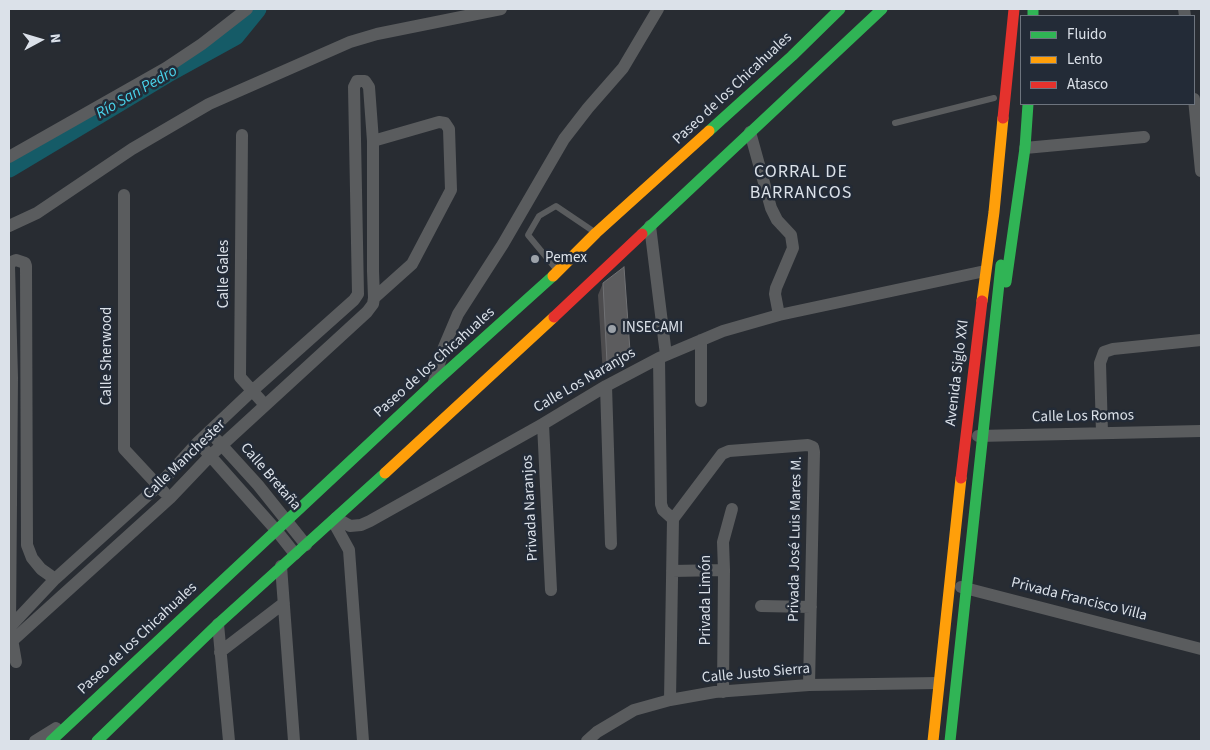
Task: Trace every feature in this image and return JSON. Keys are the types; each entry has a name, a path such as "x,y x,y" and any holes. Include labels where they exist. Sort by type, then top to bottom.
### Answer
{"main road":[{"name":"Paseo de los Chicahuales","path":"51,741 433,384 559,271 596,233 638,202 840,9"},
{"path":"97,741 218,624 249,613 282,566 595,278 882,9"},
{"name":"Avenida Siglo XXI","path":"933,741 985,270 994,212 1014,9"},
{"path":"985,270 982,260 981,240 994,93"},
{"path":"1015,127 1022,105"},
{"path":"995,324 1011,254 1025,148 1023,105"},
{"name":"Avenida Siglo XXI","path":"950,741 1012,155"},
{"path":"595,278 595,266 598,259"}],"street":[{"path":"9,157 166,68 202,44 247,9"},
{"path":"9,226 37,213 132,149 209,104 350,42 377,34 501,9"},
{"path":"433,384 444,347 458,314 503,244 564,139 623,68 658,9"},
{"path":"361,80 365,81 369,87 373,141 373,271 374,298 358,294 354,87 361,80"},
{"path":"1195,105 1201,171"},
{"name":"Calle Manchester","path":"12,641 170,498 210,456 368,312 374,298 412,264 452,190 449,129 445,123 440,122 373,141"},
{"path":"750,132 771,208 777,220 791,235 793,248 775,294 779,315"},
{"name":"Calle Gales","path":"242,135 240,377 265,405"},
{"path":"1025,148 1144,137"},
{"name":"Calle Sherwood","path":"124,195 124,449 170,498"},
{"path":"650,226 663,356 661,504 663,510 674,519 670,700"},
{"path":"16,662 10,628 12,378 9,266 11,262 16,260 25,263 26,266 27,545 32,558 41,569 55,580"},
{"name":"Calle Los Naranjos","path":"334,519 350,526 361,525 370,521 543,424 606,386 663,356 723,330 779,315 985,270"},
{"path":"373,271 394,280"},
{"name":"Calle Manchester","path":"10,628 55,580 158,486 198,442 354,300 358,294"},
{"path":"701,340 701,401"},
{"path":"1102,433 1100,362 1104,352 1113,349 1201,340"},
{"path":"12,378 27,378"},
{"path":"606,386 611,544"},
{"name":"Privada Naranjos","path":"543,424 551,590"},
{"name":"Calle Bretaña","path":"210,431 221,446 258,485 306,545"},
{"name":"Calle Los Romos","path":"966,436 1201,431"},
{"name":"Calle Bretaña","path":"198,442 295,554"},
{"name":"Privada José Luis Mares M.","path":"674,519 722,454 729,451 808,445 813,447 810,685"},
{"name":"Privada Limón","path":"723,692 723,542 732,509"},
{"path":"334,519 349,550 363,741"},
{"path":"282,566 294,741"},
{"path":"672,571 724,570"},
{"name":"Privada Francisco Villa","path":"949,583 1201,648"},
{"path":"220,652 249,613 284,603"},
{"path":"761,606 811,607"},
{"path":"218,624 229,741"},
{"name":"Calle Justo Sierra","path":"587,741 597,732 634,710 670,700 723,692 810,685 938,683"},
{"path":"35,741 80,714"}],"lane":[{"path":"895,123 994,93"},
{"path":"559,271 528,235 539,216 556,206 580,220 596,233"}],"building":[{"name":"INSECAMI","path":"624,267 630,351 607,363 603,283"}],"waterway":[{"name":"Río San Pedro","path":"9,168 166,74 235,36 257,9"}],"traffic: fast":[{"path":"709,131 792,56 840,9"},
{"path":"642,234 882,9"},
{"path":"1033,9 1033,15"},
{"path":"1006,282 1025,148 1028,105"},
{"path":"950,741 1001,265"},
{"path":"51,741 433,384 553,276"},
{"path":"97,741 218,624 385,473"}],"traffic: slow":[{"path":"982,301 994,212 1003,118"},
{"path":"553,276 596,233 709,131"},
{"path":"385,473 554,317"},
{"path":"933,741 961,478"}],"traffic: jam":[{"path":"1003,118 1014,9"},
{"path":"554,317 642,234"},
{"path":"961,478 982,301"}],"place":[{"name":"Pemex","path":"535,259"},
{"name":"INSECAMI","path":"612,329"}],"district":[{"name":"CORRAL DE BARRANCOS","path":"801,183"}]}
